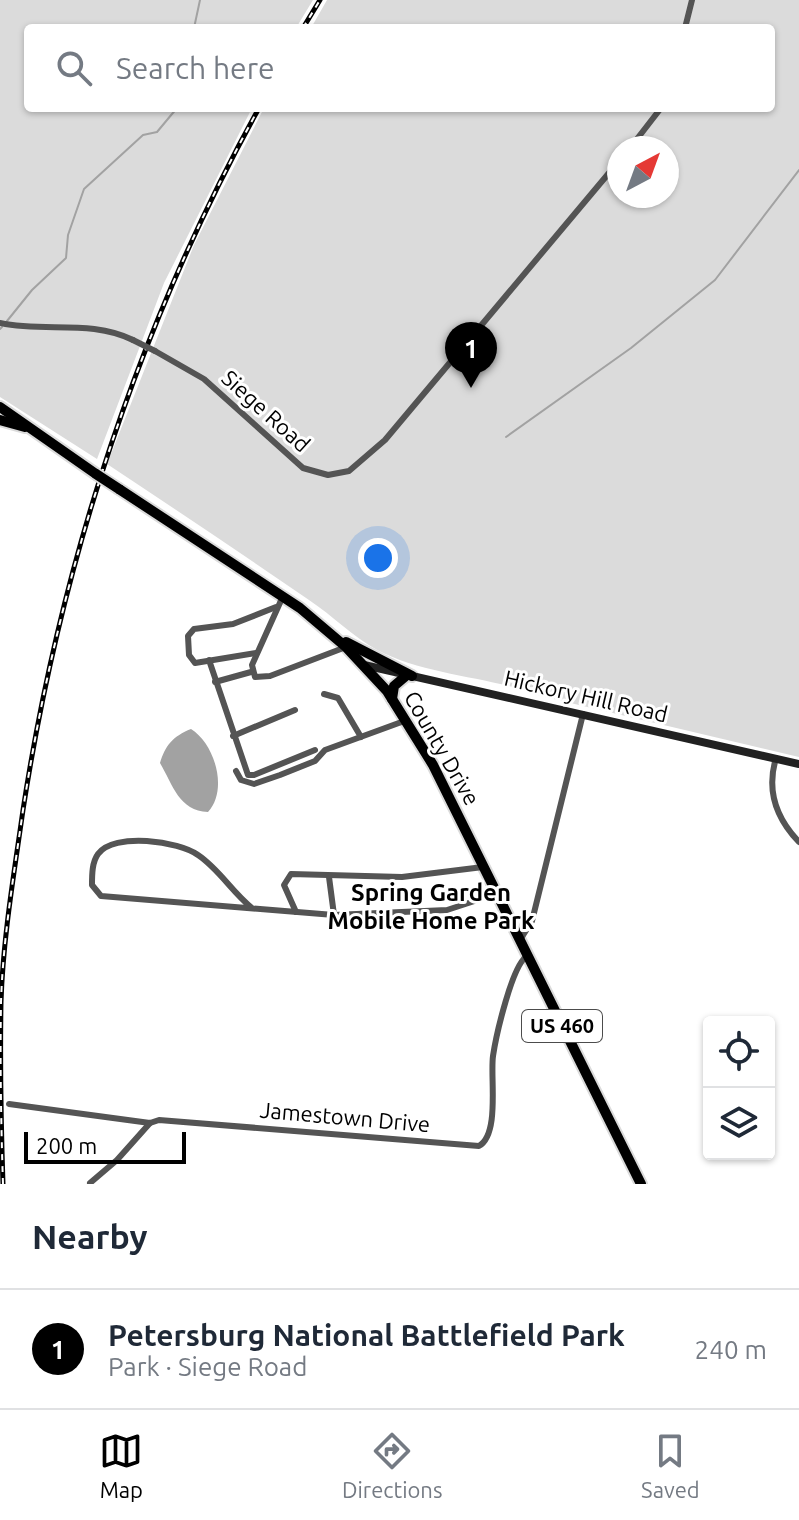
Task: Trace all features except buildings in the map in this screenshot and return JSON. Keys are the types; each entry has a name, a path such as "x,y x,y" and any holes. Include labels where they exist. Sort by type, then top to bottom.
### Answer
{"highway":[{"name":"County Drive","path":"0,407 21,418 25,427"},
{"name":"County Drive","path":"0,420 25,427 283,596 334,636 364,665 407,720 641,1184"},
{"path":"334,636 410,675 394,686 392,699"}],"street":[{"path":"686,24 692,0"},
{"path":"639,136 658,112"},
{"name":"Siege Road","path":"0,323 27,327 93,326 133,340 204,379 303,468 328,475 349,471 385,440 607,175"},
{"path":"251,672 256,653 283,596"},
{"path":"256,653 195,663 191,660 187,642 191,631 233,624 276,607"},
{"path":"251,672 258,678 270,676 346,647"},
{"path":"209,660 245,771 251,776 315,750"},
{"name":"Hickory Hill Road","path":"364,665 799,764"},
{"path":"215,682 251,672"},
{"path":"324,694 335,695 361,737"},
{"path":"233,736 295,710"},
{"path":"519,940 532,921 583,714"},
{"path":"236,771 241,780 254,784 315,761 325,750 407,720"},
{"path":"776,758 773,798 783,824 799,842"},
{"path":"252,908 203,858 181,846 122,842 102,850 95,858 92,885 101,896 334,915 447,910 496,894"},
{"path":"296,912 284,885 286,878 299,874 402,877 483,867"},
{"path":"329,877 334,915"},
{"name":"Jamestown Drive","path":"9,1104 150,1123 159,1120 482,1144 488,1136 493,1107 493,1055 518,966 527,956"},
{"path":"90,1183 117,1160 150,1123"}],"shaded area":[{"path":"0,0 313,0 298,24 24,24 24,112 250,112 164,283 97,459 0,397"},
{"path":"327,0 799,0 799,757 396,659 368,644 309,600 107,464 194,245 262,112 775,112 775,24 313,24"},
{"path":"191,729 206,745 216,767 217,791 208,812 198,811 183,802 160,763 171,742"}],"waterway":[{"path":"195,24 200,0"},
{"path":"7,321 32,290 66,258 68,235 84,189 143,135 157,132 174,112"},
{"path":"506,437 631,348 715,280 799,170"}],"railway":[{"path":"305,24 320,0"},
{"path":"3,1184 1,1002 4,954 23,810 59,627 82,537 141,361 176,275 257,112"}],"place":[{"name":"Petersburg National Battlefield Park","path":"471,388"}],"district":[{"name":"Spring Garden Mobile Home Park","path":"431,907"}]}
